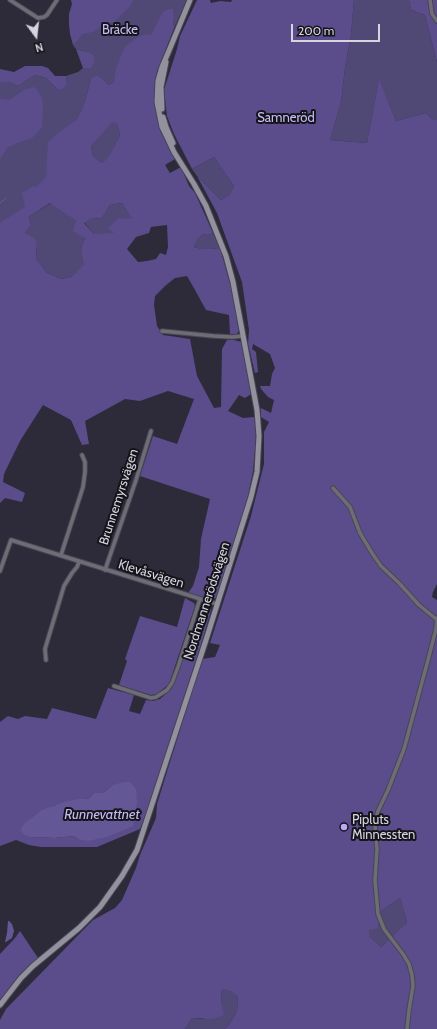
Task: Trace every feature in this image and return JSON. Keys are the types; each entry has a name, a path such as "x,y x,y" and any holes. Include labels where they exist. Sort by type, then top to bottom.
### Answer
{"main road":[{"name":"Nordmannerödsvägen","path":"0,1005 21,978 33,966 79,928 100,907 122,876 137,850 251,497 257,472 259,426 257,410 233,282 224,250 206,206 178,157 166,127 161,106 161,88 168,53 190,0"},
{"name":"Nordmannerödsvägen","path":"185,13 193,0"}],"street":[{"path":"10,0 38,18 47,15 57,0"},
{"path":"430,0 432,14 437,21"},
{"path":"162,332 232,337 243,336"},
{"name":"Brunnemyrsvägen","path":"105,570 151,431"},
{"path":"61,555 83,487 85,462 82,455"},
{"path":"333,488 350,506 360,533 380,566 399,582 419,605 437,619 433,641 404,749 378,811 375,830 377,849 375,880 378,914 384,929 404,954 409,964 413,980 407,1029"},
{"name":"Klevåsvägen","path":"0,571 11,540 217,604"},
{"path":"46,660 45,649 64,586 72,573 78,567 79,562"},
{"path":"114,686 151,698 156,697 167,690 172,683 178,667 200,599"}],"green space":[{"path":"71,0 133,0 130,6 114,22 107,23 93,32 82,34 79,40 73,45 69,24 69,14 72,4"},
{"name":"Bräcke","path":"97,0 187,0 174,28 174,20 114,82 109,85 103,79 91,78 86,98 76,120 53,138 57,183 0,233 0,148 23,90 10,101 0,98 0,82 9,82 18,86 35,75 46,78 58,90 67,84 66,76 78,72 83,68 90,68 88,52 76,49 73,45 79,40"},
{"name":"Samneröd","path":"197,0 210,0 211,3 220,1 231,2 232,0 354,0 351,35 341,102 330,140 367,143 379,79 396,121 426,113 433,120 437,120 437,584 432,597 437,600 437,1029 225,1029 237,1011 238,997 231,991 222,989 221,1003 224,1015 212,1019 192,1018 185,1029 0,1029 0,1020 6,1009 93,920 115,908 122,900 156,818 157,804 202,659 215,657 220,645 210,643 251,516 264,464 264,432 269,422 261,417 261,408 271,413 274,400 268,397 260,386 270,386 272,374 275,368 270,354 253,344 252,349 256,352 258,372 255,373 248,344 249,330 242,282 217,213 197,176 221,200 229,195 234,186 214,157 192,169 174,134 167,116 164,90 180,36","holes":["400,898 407,922 381,947 369,936 369,930 378,928 379,912"]},
{"path":"354,0 409,0 411,10 425,15 437,62 437,120 433,120 426,113 396,121 379,80 367,143 330,140 341,102 351,35"},
{"path":"409,0 437,0 437,62 425,15 411,10"},
{"path":"173,9 174,28 157,72 155,90 158,121 175,159 165,165 170,173 181,167 189,186 195,193 213,233 208,235 203,234 198,239 194,247 202,249 220,248 231,287 239,330 237,334 230,334 229,315 206,310 187,276 175,278 155,296 154,305 157,326 163,335 190,339 197,376 214,408 221,407 222,349 227,340 242,342 251,394 245,398 239,395 228,411 243,418 254,417 255,423 256,438 253,471 248,496 216,598 210,599 188,593 193,586 199,567 201,539 210,499 140,476 153,436 177,444 194,399 168,391 140,401 125,399 85,421 89,444 82,445 71,420 43,405 20,441 4,474 3,482 25,493 22,502 5,498 0,503 0,223 25,207 22,193 34,186 36,187 46,177 48,142 76,120 86,98 91,78 96,76 103,79 109,85 114,82 116,69 126,46 143,35 151,35 163,12","holes":["112,122 117,124 120,135 109,157 102,163 93,156 91,146","50,203 76,221 73,231 85,238 81,248 84,265 71,277 61,279 46,272 36,258 37,245 35,239 25,233 31,226 29,217","122,203 132,219 119,218 108,228 114,233 94,234 84,223 90,219 102,218 110,205","167,225 168,247 166,255 160,253 156,259 138,262 127,249 136,237 149,233 151,227"]},
{"path":"76,49 88,52 94,56 92,67 83,68"},
{"path":"25,66 42,66 48,68 55,76 66,76 67,84 58,90 46,78 35,75 18,86 9,82 0,82 0,69 14,72"},
{"path":"35,87 42,98 42,127 32,138 8,147 0,159 0,98 10,100 23,90"},
{"path":"111,121 117,124 120,135 109,158 102,163 93,156 91,146"},
{"path":"214,157 234,186 229,195 221,200 192,169"},
{"path":"51,203 76,221 85,238 81,248 85,265 71,277 61,279 46,272 36,258 37,245 25,233 31,226 29,217"},
{"path":"122,203 133,220 115,234 94,234 84,222 90,219 102,218 110,205"},
{"path":"213,233 220,248 202,249 194,247 198,239 203,234 208,235"},
{"path":"185,598 194,603 195,606 169,684 157,694 151,695 119,685 127,661 125,659 140,616 177,627"},
{"path":"205,605 211,610 140,829 97,847 41,847 29,845 16,840 0,846 0,722 8,716 18,719 25,716 47,719 52,708 96,719 108,688 134,695 129,711 140,714 146,700 153,701 160,699 174,684 200,609","holes":["113,785 78,839 74,836 55,838 31,837 53,806 82,798 88,799 94,793 103,793"]},
{"path":"400,898 407,922 381,947 369,936 369,930 379,912"},
{"path":"20,931 38,958 0,1000 0,954"},
{"path":"222,989 231,990 238,997 237,1011 229,1025 225,1029 185,1029 192,1018 203,1019 221,1003"}],"water":[{"name":"Runnevattnet","path":"130,782 136,789 137,802 133,826 107,837 88,841 78,839 74,836 55,838 31,837 23,834 21,831 25,823 42,810 64,802 82,798 88,799 94,793 103,793 113,785"},
{"path":"8,921 12,924 14,931 12,938 5,942 7,933"}],"waterway":[{"path":"0,203 6,198"}],"place":[{"name":"Pipluts Minnessten","path":"344,827"}]}
